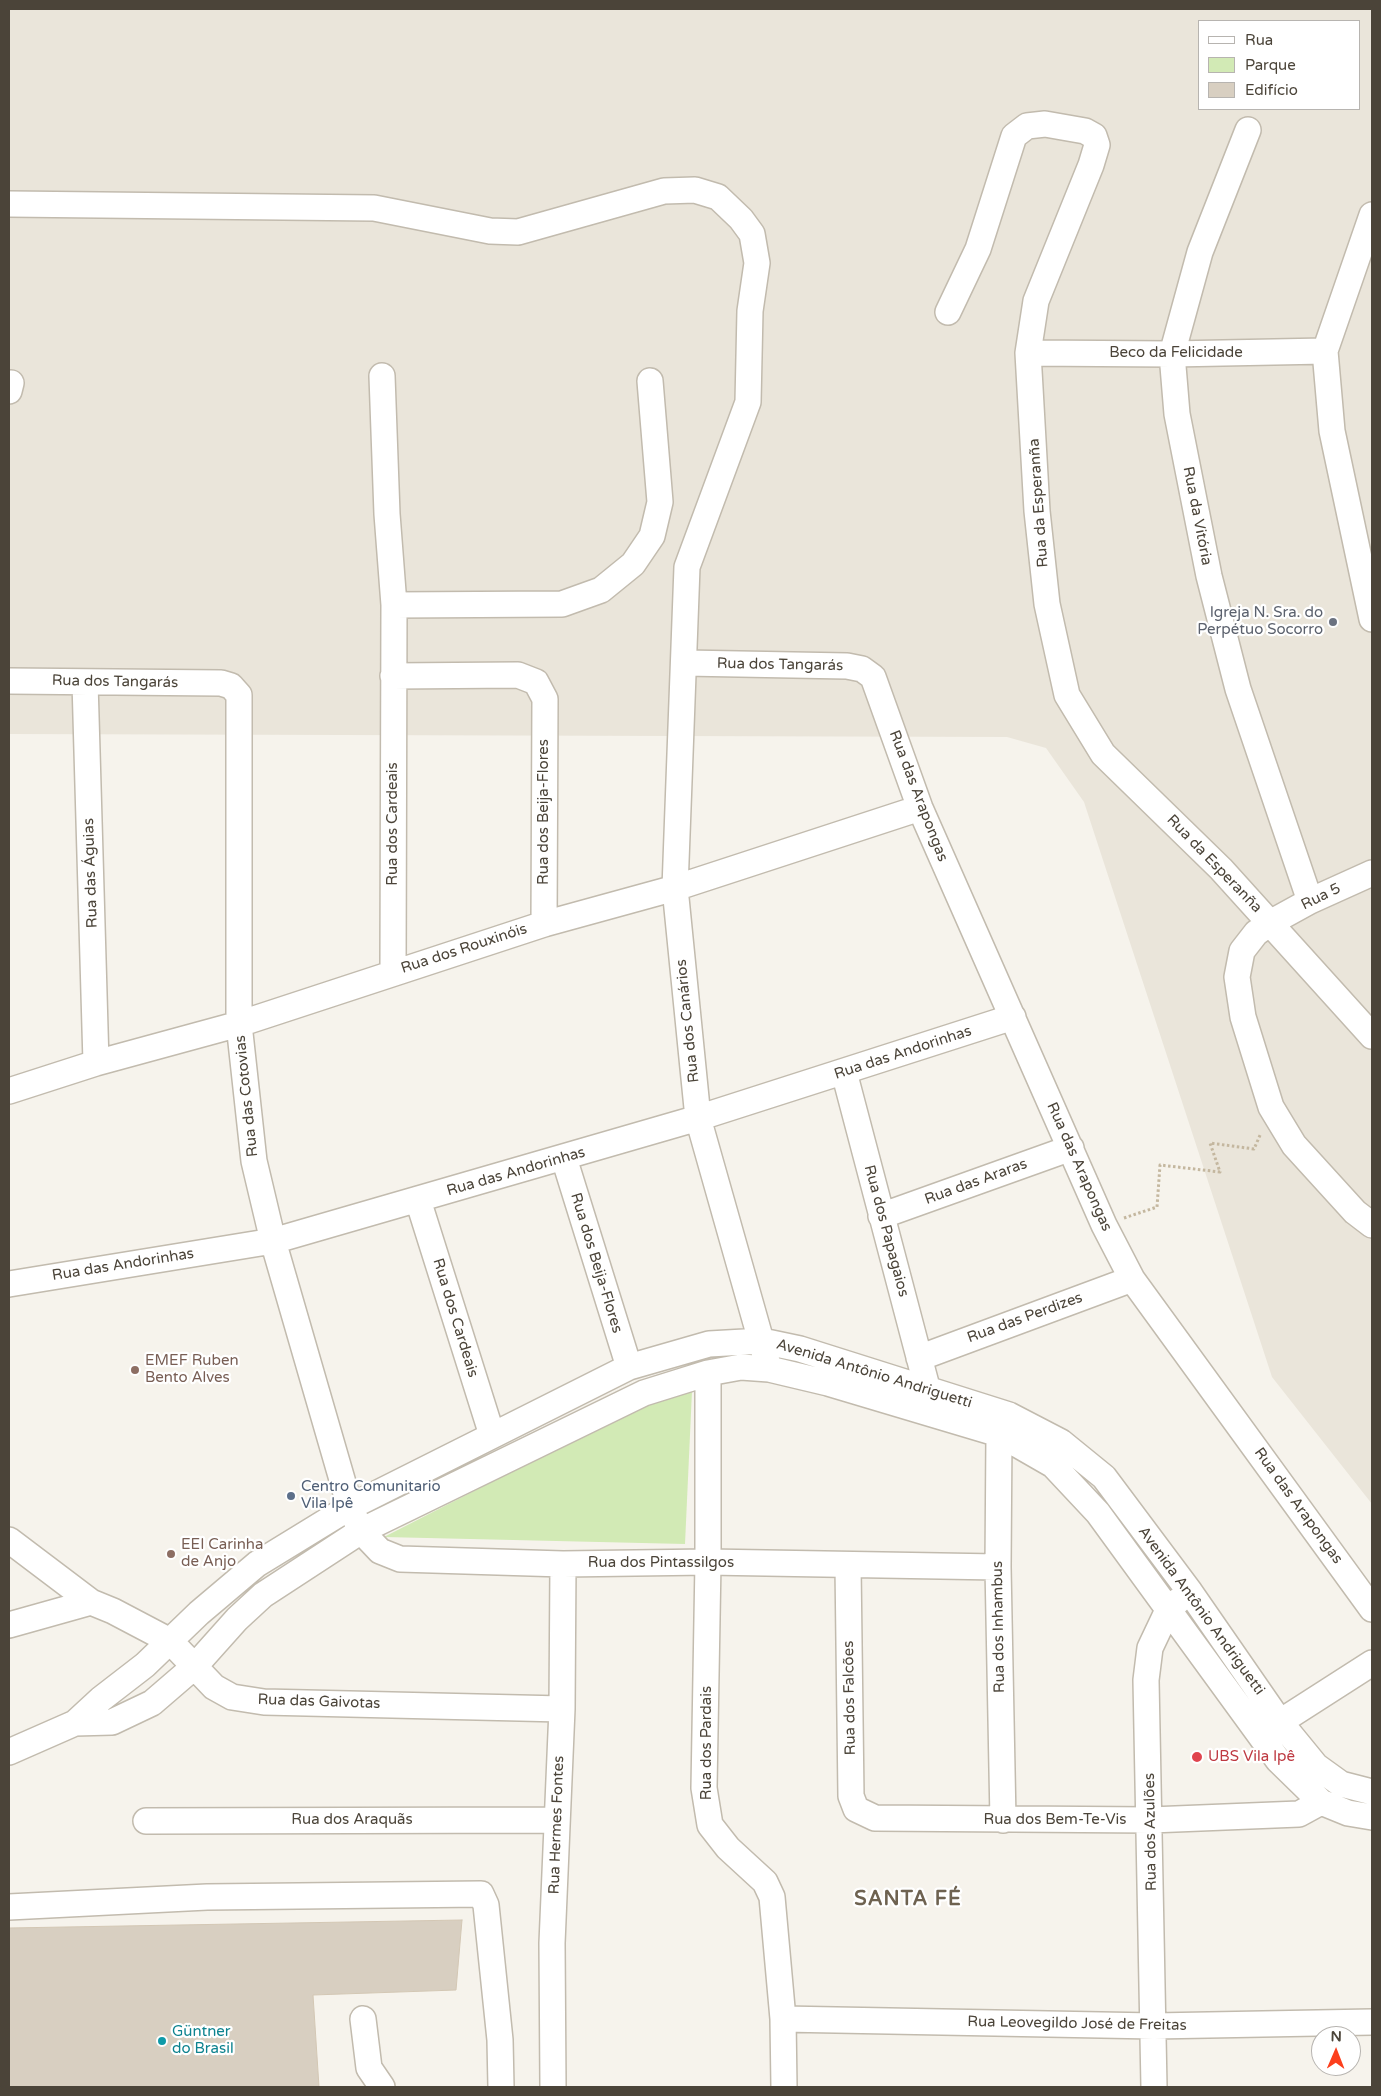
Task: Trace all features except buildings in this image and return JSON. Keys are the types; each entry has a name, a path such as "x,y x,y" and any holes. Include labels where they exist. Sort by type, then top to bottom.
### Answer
{"street":[{"name":"Rua da Esperanña","path":"948,312 978,249 1014,136 1027,126 1045,124 1086,131 1094,136 1097,145 1091,165 1036,301 1028,353 1046,604 1067,695 1103,754 1221,869 1372,1036"},
{"name":"Rua da Vitória","path":"1248,130 1200,252 1172,354 1177,414 1208,576 1238,689 1310,900"},
{"path":"9,204 374,208 490,231 518,232 664,192 695,190 718,197 741,219 752,234 757,263 750,311 748,402 687,567 684,664"},
{"path":"1372,215 1325,351 1332,431 1372,619"},
{"name":"Beco da Felicidade","path":"1028,353 1172,354 1325,351"},
{"name":"Rua dos Cardeais","path":"382,376 387,514 394,605 392,676 393,972"},
{"path":"394,605 562,604 601,590 633,564 652,536 660,502 650,381"},
{"name":"Rua dos Tangarás","path":"684,664 847,666 862,669 873,677"},
{"name":"Rua dos Canários","path":"684,664 675,888 698,1118 769,1369"},
{"name":"Rua dos Beija-Flores","path":"392,676 518,675 536,682 545,700 544,924"},
{"name":"Rua das Arapongas","path":"873,677 920,808 1104,1224 1132,1279 1372,1609"},
{"name":"Rua dos Tangarás","path":"9,681 221,683"},
{"name":"Rua das Águias","path":"86,682 96,1063"},
{"name":"Rua das Cotovias","path":"221,683 231,686 239,695 239,1024 254,1161 274,1241 350,1508"},
{"name":"Rua dos Rouxinóis","path":"9,1091 96,1063 239,1024 544,924 675,888 920,808"},
{"name":"Rua 5","path":"1270,923 1310,900 1372,873"},
{"path":"1270,923 1256,933 1242,951 1238,977 1243,1017 1271,1107 1294,1145 1355,1212 1372,1225"},
{"name":"Rua das Andorinhas","path":"9,1284 274,1241 698,1118 1013,1017"},
{"name":"Rua dos Papagaios","path":"844,1072 928,1391"},
{"name":"Rua das Araras","path":"881,1216 1071,1148"},
{"name":"Rua dos Beija-Flores","path":"564,1158 629,1368"},
{"name":"Rua dos Cardeais","path":"418,1200 492,1435"},
{"name":"Rua das Perdizes","path":"919,1358 1132,1279"},
{"name":"Avenida Antônio Andriguetti","path":"9,1752 75,1723 101,1699 145,1665 170,1640 257,1564 350,1508 492,1435 629,1368 709,1344 762,1341 800,1350 1009,1415 1061,1442 1104,1477 1190,1592 1280,1722 1316,1766 1341,1784 1372,1792"},
{"name":"Avenida Antônio Andriguetti","path":"75,1723 112,1722 152,1703 195,1666 237,1619 263,1595 361,1531 637,1396 708,1373 741,1367 769,1369 828,1383 999,1434 1053,1465 1098,1513 1278,1760 1321,1802 1348,1813 1372,1817"},
{"name":"Rua dos Pardais","path":"708,1373 705,1797 710,1824 728,1848 765,1882 772,1896 783,2020 784,2087"},
{"name":"Rua dos Inhambus","path":"999,1434 998,1567 1002,1820"},
{"name":"Rua dos Pintassilgos","path":"350,1508 361,1531 380,1551 400,1559 563,1564 708,1562 848,1566 998,1567"},
{"name":"Rua das Gaivotas","path":"9,1540 91,1602 170,1640 214,1687 232,1697 264,1702 562,1709"},
{"name":"Rua Hermes Fontes","path":"553,2087 552,1943 562,1709 563,1564"},
{"name":"Rua dos Falcões","path":"848,1566 851,1796 856,1809 875,1818"},
{"name":"Rua dos Azulões","path":"1154,2087 1151,1820 1146,1680 1150,1648 1168,1610 1190,1592"},
{"path":"9,1626 91,1602"},
{"path":"1280,1722 1372,1663"},
{"name":"Rua dos Bem-Te-Vis","path":"875,1818 1151,1820 1299,1814 1321,1802"},
{"name":"Rua dos Araquãs","path":"146,1821 557,1820"},
{"path":"9,1907 208,1897 482,1894 486,1905 500,2040 501,2087"},
{"path":"363,2019 369,2068 382,2087"},
{"name":"Rua Leovegildo José de Freitas","path":"783,2020 1154,2026 1372,2022"}],"path":[{"path":"1104,1224 1157,1207 1160,1165 1220,1172 1210,1143 1254,1149 1271,1107"}],"shaded area":[{"path":"9,9 1372,9 1372,1504 1272,1377 1084,802 1046,748 1007,737 9,734"}],"green space":[{"path":"692,1391 685,1544 384,1537 662,1395"}],"place":[{"name":"Igreja N. Sra. do Perpétuo Socorro","path":"1333,622"},
{"name":"EMEF Ruben Bento Alves","path":"135,1370"},
{"name":"Centro Comunitario Vila Ipê","path":"291,1496"},
{"name":"EEI Carinha de Anjo","path":"171,1554"},
{"name":"UBS Vila Ipê","path":"1197,1757"},
{"name":"Güntner do Brasil","path":"162,2041"}],"district":[{"name":"SANTA FÉ","path":"908,1900"}]}
